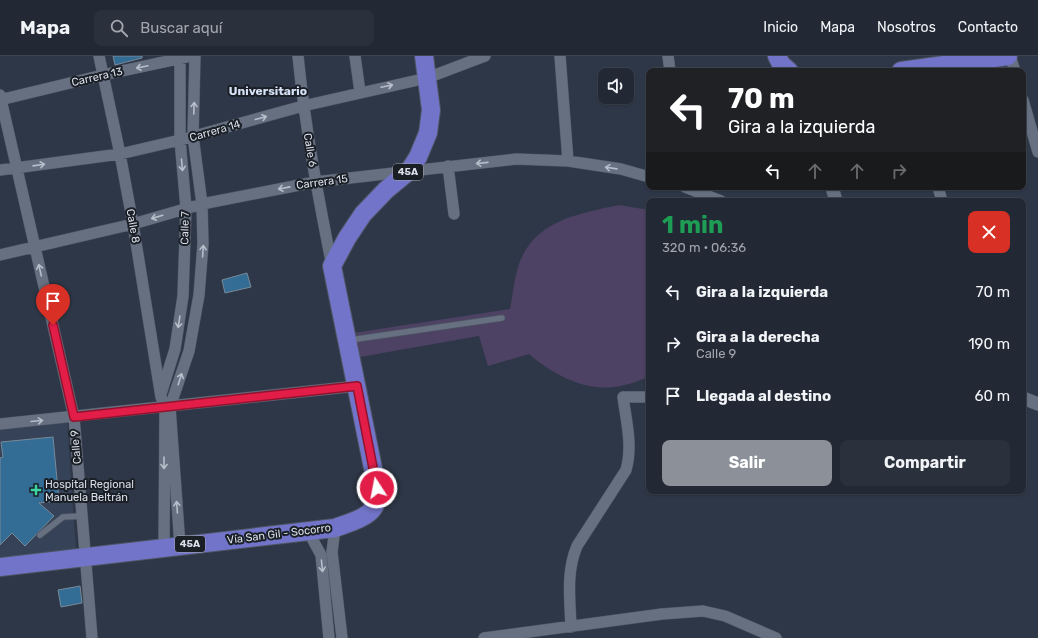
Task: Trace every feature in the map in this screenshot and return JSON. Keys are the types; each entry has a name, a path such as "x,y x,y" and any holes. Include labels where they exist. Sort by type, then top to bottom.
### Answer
{"highway":[{"name":"45A","path":"332,266 347,238 363,214 386,190 409,171 418,157 428,133 431,110 424,56"},
{"path":"777,56 781,64 786,68"},
{"path":"910,68 932,61 1009,56"},
{"name":"Vía San Gil - Socorro","path":"0,567 335,528 362,518 375,507 378,498 332,266"}],"street":[{"name":"Calle 8","path":"99,56 120,154 165,404"},
{"name":"Carrera 13","path":"0,98 180,57 195,56"},
{"path":"172,546 165,404 189,351 200,295 203,244 202,204 193,136 195,56"},
{"name":"Calle 6","path":"298,56 303,106 315,182 332,266"},
{"path":"355,56 360,92"},
{"name":"Carrera 14","path":"0,170 120,154 180,140 303,106 427,78 485,56"},
{"path":"560,56 568,162"},
{"path":"668,56 670,68"},
{"path":"1009,56 1013,68"},
{"name":"Calle 7","path":"165,404 184,296 186,208 180,140 180,57"},
{"name":"Calle 9","path":"0,98 74,417 92,638"},
{"path":"1026,110 1038,152"},
{"name":"Carrera 15","path":"0,255 133,224 202,204 315,182 516,159 568,162 621,169 646,176"},
{"path":"448,166 454,214"},
{"path":"693,190 713,198"},
{"path":"184,296 200,295"},
{"path":"0,424 74,417 165,404 357,386"},
{"path":"571,627 569,583 572,558 577,546 626,470 628,463 629,441 623,397 646,397"},
{"path":"1026,399 1038,404"},
{"path":"165,404 172,546"},
{"path":"335,528 332,552 342,638"},
{"path":"308,531 321,555 330,638"},
{"path":"484,638 551,634 571,627 662,614 703,611 725,616 776,638"}],"lane":[{"path":"347,340 502,318"},
{"path":"40,535 63,517 82,516"}],"shaded area":[{"path":"619,205 646,210 646,378 618,386 602,388 590,386 557,374 529,354 488,366 479,336 360,357 353,333 510,309 517,269 526,249 536,237 547,228 560,221 588,212"},
{"name":"Hospital Regional Manuela Beltrán","path":"67,421 76,551 0,561 0,428"}],"building":[{"path":"113,56 142,56 142,58 115,65"},
{"path":"247,273 251,287 225,293 222,280"},
{"path":"53,437 59,501 39,503 54,516 25,546 12,533 0,545 0,458 3,457 1,442"},
{"path":"80,586 82,603 61,607 58,590"}],"place":[{"name":"Hospital Regional Manuela Beltrán","path":"36,490"}],"district":[{"name":"Universitario","path":"268,91"}],"route":[{"path":"53,325 74,417 357,386 377,488"}]}
